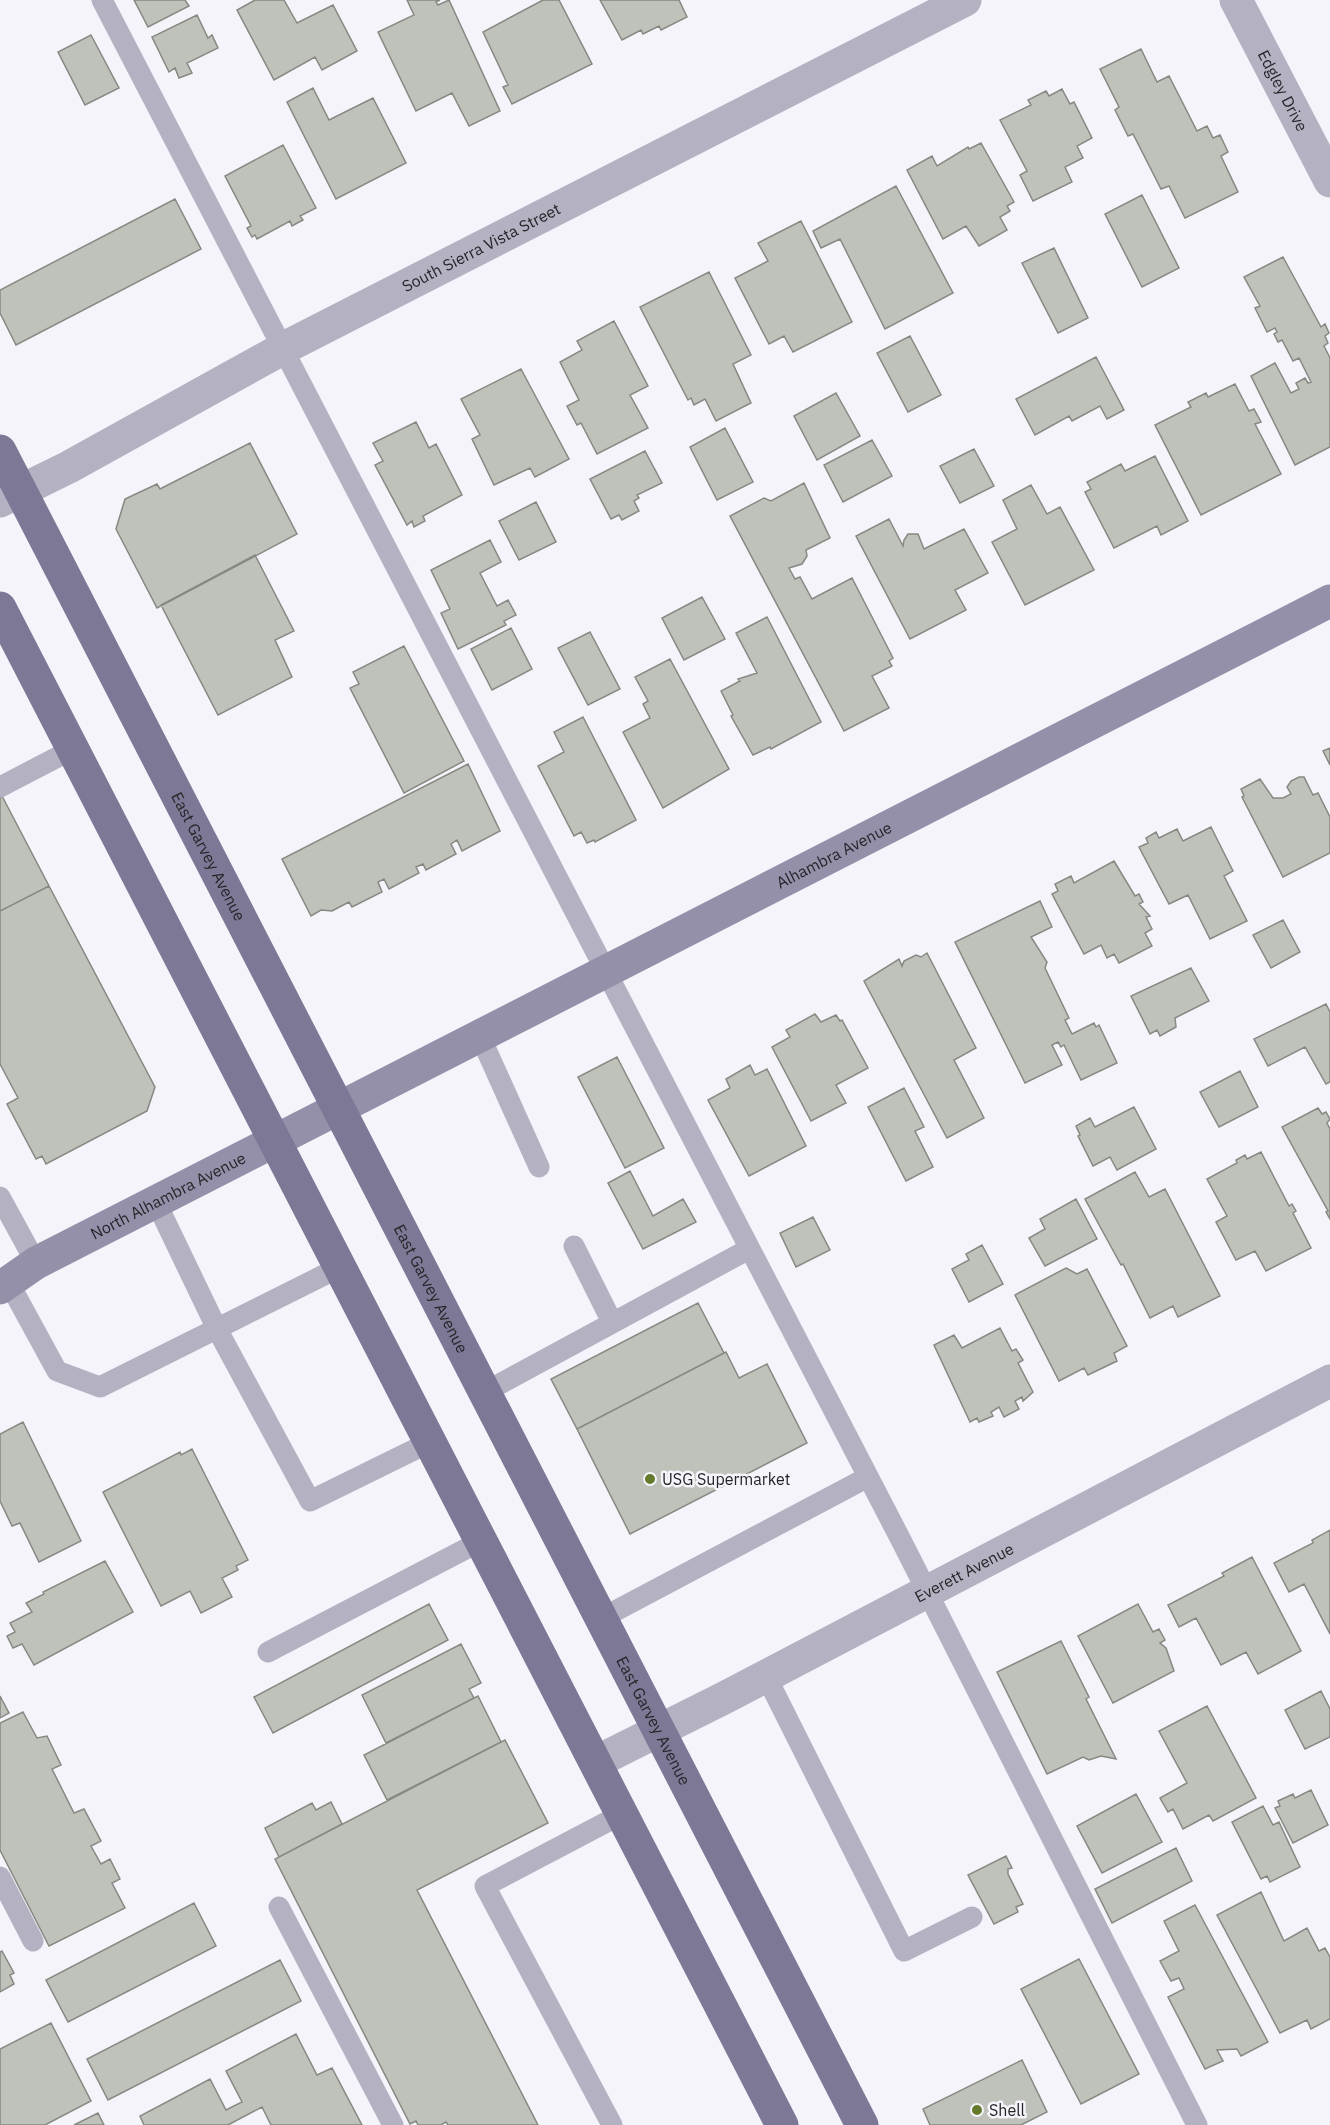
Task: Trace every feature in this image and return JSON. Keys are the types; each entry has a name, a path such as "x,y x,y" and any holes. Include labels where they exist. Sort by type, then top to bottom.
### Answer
{"main road":[{"name":"East Garvey Avenue","path":"0,451 10,496 339,1108 862,2125"},
{"path":"3,622 73,749 782,2125"}],"street":[{"name":"South Sierra Vista Street","path":"10,496 69,467 282,349 965,0"},
{"name":"Edgley Drive","path":"1236,0 1330,181"},
{"name":"Alhambra Avenue","path":"339,1108 1330,601"},
{"name":"North Alhambra Avenue","path":"4,1286 36,1263 339,1108"},
{"name":"Everett Avenue","path":"596,1762 1330,1382"}],"lane":[{"path":"102,0 927,1592 1197,2125"},
{"path":"0,787 73,749"},
{"path":"480,1036 539,1167"},
{"path":"0,1197 36,1263"},
{"path":"156,1202 217,1329 309,1501 430,1442"},
{"path":"574,1246 612,1322"},
{"path":"484,1392 749,1249"},
{"path":"4,1286 57,1371 100,1387 340,1267"},
{"path":"602,1618 868,1478"},
{"path":"268,1652 481,1541"},
{"path":"766,1676 904,1951 972,1917"},
{"path":"612,2125 485,1886 622,1814"},
{"path":"0,1877 33,1941"},
{"path":"279,1907 393,2125"}],"building":[{"path":"134,0 185,0 189,6 148,27"},
{"path":"255,0 284,0 297,23 333,5 357,51 322,70 315,57 274,80 237,10"},
{"path":"407,0 440,0 436,2 438,5 449,0 500,111 469,126 452,93 416,111 378,32 414,15"},
{"path":"543,0 559,0 592,64 512,104 503,87 508,85 483,32"},
{"path":"600,0 679,0 687,17 661,30 659,26 643,34 641,30 622,40"},
{"path":"197,15 208,38 212,35 218,48 187,63 192,73 179,78 175,68 169,72 152,37"},
{"path":"91,35 119,88 85,105 58,52"},
{"path":"1141,49 1157,82 1169,76 1197,131 1207,126 1213,138 1220,135 1228,152 1221,156 1238,192 1185,218 1169,186 1161,189 1133,134 1128,136 1115,110 1119,107 1100,69"},
{"path":"313,88 329,120 373,98 406,163 336,199 287,102"},
{"path":"1062,89 1070,104 1074,102 1092,138 1077,146 1083,158 1065,167 1072,182 1033,201 1020,175 1027,171 1000,120 1031,105 1028,100 1046,91 1049,96"},
{"path":"981,143 1014,202 1007,206 1010,211 1000,217 1007,230 979,246 966,226 943,239 907,170 932,156 937,166 968,147 969,149"},
{"path":"283,145 316,208 300,216 303,220 292,226 290,221 257,239 255,235 252,237 247,228 251,226 225,176"},
{"path":"896,186 953,293 885,329 840,239 821,248 813,231"},
{"path":"1142,195 1179,268 1142,287 1105,214"},
{"path":"175,199 201,249 16,345 0,313 0,290"},
{"path":"801,221 852,322 793,352 784,336 769,344 735,278 768,261 758,243"},
{"path":"1054,248 1088,318 1058,333 1022,263"},
{"path":"1283,257 1321,327 1325,324 1329,333 1325,336 1328,343 1324,346 1330,358 1330,447 1295,465 1251,376 1275,363 1291,393 1299,389 1296,383 1305,378 1308,383 1311,382 1299,358 1293,361 1282,340 1278,342 1274,334 1277,332 1275,328 1267,332 1255,308 1260,306 1244,277"},
{"path":"709,272 751,355 733,364 751,403 716,421 705,399 694,405 691,398 688,400 640,307"},
{"path":"614,321 648,386 630,395 648,428 597,454 581,423 577,425 567,406 579,400 560,362 582,350 577,341"},
{"path":"910,336 941,395 908,412 877,353"},
{"path":"1096,357 1124,410 1107,419 1100,406 1072,421 1069,416 1035,435 1016,399"},
{"path":"521,369 569,459 535,477 530,468 494,485 472,439 480,435 461,399"},
{"path":"1235,384 1249,411 1254,409 1261,422 1255,424 1281,474 1201,515 1155,425 1191,407 1188,402 1206,393 1208,397"},
{"path":"836,393 860,436 817,460 794,416"},
{"path":"416,422 429,448 436,444 462,495 423,516 425,521 414,527 412,521 407,525 375,465 383,461 373,443"},
{"path":"725,428 753,482 717,500 690,447"},
{"path":"872,440 892,476 843,502 824,465"},
{"path":"250,443 297,534 157,608 116,529 125,499 157,484 160,489"},
{"path":"974,449 994,486 960,503 940,466"},
{"path":"645,451 662,483 637,495 639,498 634,501 639,511 622,520 619,515 611,519 590,479"},
{"path":"1155,456 1188,521 1161,535 1157,526 1114,548 1085,492 1091,489 1087,482 1121,464 1125,471"},
{"path":"804,483 830,538 806,550 807,556 802,564 789,568 795,579 800,577 812,599 852,578 893,658 889,661 892,666 872,676 889,708 844,731 730,516 764,498 771,501"},
{"path":"1031,485 1047,514 1060,507 1094,570 1025,605 992,542 1017,529 1003,500"},
{"path":"536,502 556,542 519,560 499,521"},
{"path":"889,519 903,546 908,534 918,534 924,549 964,529 988,573 955,590 966,610 910,639 856,536"},
{"path":"490,540 501,562 480,573 497,606 508,600 516,615 504,621 506,625 458,649 441,613 450,609 431,570"},
{"path":"255,555 294,631 275,640 292,677 218,715 161,605"},
{"path":"702,597 725,639 684,660 662,618"},
{"path":"767,617 821,722 771,749 770,747 753,755 731,716 733,715 721,691 740,681 738,679 757,673 736,633"},
{"path":"511,628 532,669 492,690 471,649"},
{"path":"590,632 620,689 588,705 558,648"},
{"path":"404,646 464,761 404,793 350,688 359,684 353,672"},
{"path":"670,659 729,769 663,808 623,732 650,718 643,704 648,701 635,677"},
{"path":"583,717 636,820 595,842 594,840 587,843 581,832 574,836 538,766 564,752 554,732"},
{"path":"1330,748 1330,765 1323,751"},
{"path":"468,764 500,831 462,851 457,840 451,844 456,854 426,870 423,864 416,867 419,873 389,889 384,879 378,882 382,892 352,907 349,902 332,911 321,910 311,916 282,859"},
{"path":"1304,777 1313,795 1318,793 1330,817 1330,853 1283,877 1242,797 1244,796 1241,789 1260,779 1273,798 1283,798 1291,794 1287,787 1291,781"},
{"path":"2,796 49,886 0,911 0,797"},
{"path":"1211,827 1233,871 1224,876 1247,921 1210,939 1188,895 1169,904 1139,847 1148,843 1146,838 1156,832 1159,838 1177,829 1183,841"},
{"path":"1114,861 1135,896 1139,894 1143,902 1139,904 1150,916 1146,917 1152,929 1145,933 1152,946 1119,963 1114,954 1107,958 1101,945 1084,954 1052,894 1058,891 1055,884 1071,876 1074,883"},
{"path":"49,886 155,1087 147,1111 46,1164 42,1156 36,1159 7,1104 18,1098 0,1064 0,911"},
{"path":"1040,901 1052,927 1031,937 1047,962 1045,968 1069,1018 1065,1020 1072,1034 1094,1023 1096,1027 1099,1025 1117,1063 1081,1080 1064,1045 1061,1047 1058,1042 1052,1045 1062,1065 1025,1083 955,942"},
{"path":"1283,920 1300,952 1271,968 1253,935"},
{"path":"927,953 976,1048 954,1060 984,1118 947,1138 864,981 899,959 902,966 904,961 916,955 921,957"},
{"path":"1191,968 1209,1001 1175,1018 1176,1027 1160,1036 1157,1030 1150,1034 1131,996"},
{"path":"1326,1004 1330,1012 1330,1082 1326,1084 1305,1047 1268,1066 1254,1039"},
{"path":"815,1014 821,1022 836,1015 840,1021 842,1020 868,1068 836,1085 846,1103 811,1121 772,1047 790,1037 786,1030"},
{"path":"617,1057 664,1148 625,1168 578,1077"},
{"path":"750,1065 755,1075 767,1069 806,1146 749,1176 708,1100 730,1088 726,1079"},
{"path":"1240,1071 1258,1107 1219,1127 1200,1092"},
{"path":"904,1088 924,1127 915,1131 933,1167 906,1181 868,1107"},
{"path":"1134,1107 1156,1149 1117,1170 1110,1157 1093,1166 1078,1136 1080,1135 1076,1126 1090,1118 1095,1127"},
{"path":"1318,1108 1322,1114 1326,1112 1330,1119 1327,1123 1330,1129 1330,1219 1326,1212 1328,1211 1282,1127"},
{"path":"1261,1152 1289,1206 1292,1204 1296,1211 1293,1213 1311,1248 1266,1271 1255,1251 1236,1260 1216,1222 1227,1216 1207,1179 1237,1163 1236,1160 1245,1155 1247,1159"},
{"path":"630,1171 653,1216 683,1199 696,1222 643,1249 608,1183"},
{"path":"1135,1172 1149,1197 1165,1189 1220,1296 1178,1317 1173,1306 1150,1318 1123,1264 1121,1265 1085,1199"},
{"path":"1076,1199 1097,1239 1045,1266 1029,1238 1045,1229 1040,1219"},
{"path":"813,1217 830,1250 796,1267 780,1233"},
{"path":"982,1245 1003,1284 969,1302 952,1269 969,1260 966,1254"},
{"path":"1066,1268 1077,1274 1087,1269 1127,1346 1114,1353 1117,1361 1088,1375 1084,1368 1059,1381 1015,1295"},
{"path":"698,1303 724,1353 577,1429 551,1379"},
{"path":"1000,1328 1012,1351 1016,1349 1023,1360 1018,1363 1033,1392 1023,1401 1022,1397 1015,1401 1019,1409 1004,1417 999,1407 991,1412 993,1416 979,1422 977,1418 970,1422 934,1345 954,1335 962,1348"},
{"path":"726,1352 739,1378 767,1364 807,1443 630,1534 577,1429"},
{"path":"23,1422 81,1541 39,1562 20,1523 12,1526 0,1501 0,1434"},
{"path":"192,1449 248,1560 236,1566 238,1570 222,1578 232,1597 201,1613 190,1591 161,1606 103,1492 180,1452 181,1455"},
{"path":"1330,1530 1330,1634 1304,1584 1289,1592 1274,1563 1313,1543 1312,1540"},
{"path":"1252,1557 1301,1651 1258,1674 1246,1652 1221,1665 1196,1618 1179,1627 1168,1605 1224,1576 1222,1573"},
{"path":"105,1561 133,1612 34,1665 22,1644 13,1648 7,1636 15,1632 10,1623 32,1612 26,1603"},
{"path":"429,1604 448,1640 273,1733 254,1697"},
{"path":"1138,1604 1153,1632 1159,1629 1165,1640 1160,1643 1166,1648 1174,1671 1113,1703 1078,1636"},
{"path":"1061,1641 1089,1697 1086,1699 1116,1759 1101,1756 1089,1760 1083,1757 1047,1774 997,1672"},
{"path":"461,1644 481,1683 469,1689 474,1698 386,1743 362,1695"},
{"path":"1321,1691 1330,1709 1330,1737 1305,1749 1285,1710"},
{"path":"0,1696 9,1713 0,1718"},
{"path":"478,1696 501,1742 387,1800 364,1755"},
{"path":"1207,1706 1256,1798 1213,1821 1209,1815 1183,1829 1173,1809 1168,1812 1160,1798 1187,1783 1159,1731"},
{"path":"23,1712 37,1738 47,1736 61,1765 52,1769 74,1813 84,1809 101,1841 91,1846 101,1864 110,1859 120,1879 112,1883 125,1908 49,1946 0,1850 0,1723"},
{"path":"505,1740 548,1823 417,1890 538,2125 448,2125 446,2122 441,2125 418,2125 416,2121 410,2124 275,1859"},
{"path":"1311,1790 1328,1825 1293,1843 1275,1808 1280,1806 1278,1801 1293,1794 1295,1798"},
{"path":"1136,1794 1162,1842 1102,1873 1077,1826"},
{"path":"331,1802 342,1824 279,1857 265,1828 312,1803 316,1810"},
{"path":"1263,1806 1273,1825 1279,1822 1300,1867 1270,1882 1267,1876 1261,1879 1232,1822"},
{"path":"1176,1848 1192,1881 1112,1923 1095,1889"},
{"path":"1006,1856 1012,1868 1008,1869 1008,1874 1023,1904 1016,1907 1018,1912 994,1924 968,1875"},
{"path":"1261,1892 1284,1941 1307,1928 1319,1951 1325,1948 1330,1957 1330,2019 1311,2029 1307,2020 1280,2033 1217,1915"},
{"path":"194,1903 216,1946 68,2022 46,1980"},
{"path":"1195,1905 1268,2042 1241,2056 1237,2049 1217,2050 1223,2061 1205,2069 1168,1997 1184,1989 1179,1978 1171,1981 1160,1961 1179,1951 1164,1921"},
{"path":"2,1951 14,1973 10,1975 14,1984 0,1992 0,1952"},
{"path":"1079,1959 1139,2074 1081,2104 1021,1989"},
{"path":"280,1960 301,2001 108,2100 87,2059"},
{"path":"51,2023 91,2101 45,2125 0,2125 0,2049"},
{"path":"296,2034 317,2075 332,2068 362,2125 271,2125 262,2107 228,2125 144,2125 140,2116 210,2079 226,2110 242,2102 226,2071"},
{"path":"1022,2060 1047,2112 1021,2125 930,2125 923,2109"},
{"path":"98,2113 104,2125 74,2125"}],"place":[{"name":"USG Supermarket","path":"650,1479"},
{"name":"Shell","path":"977,2110"}]}
